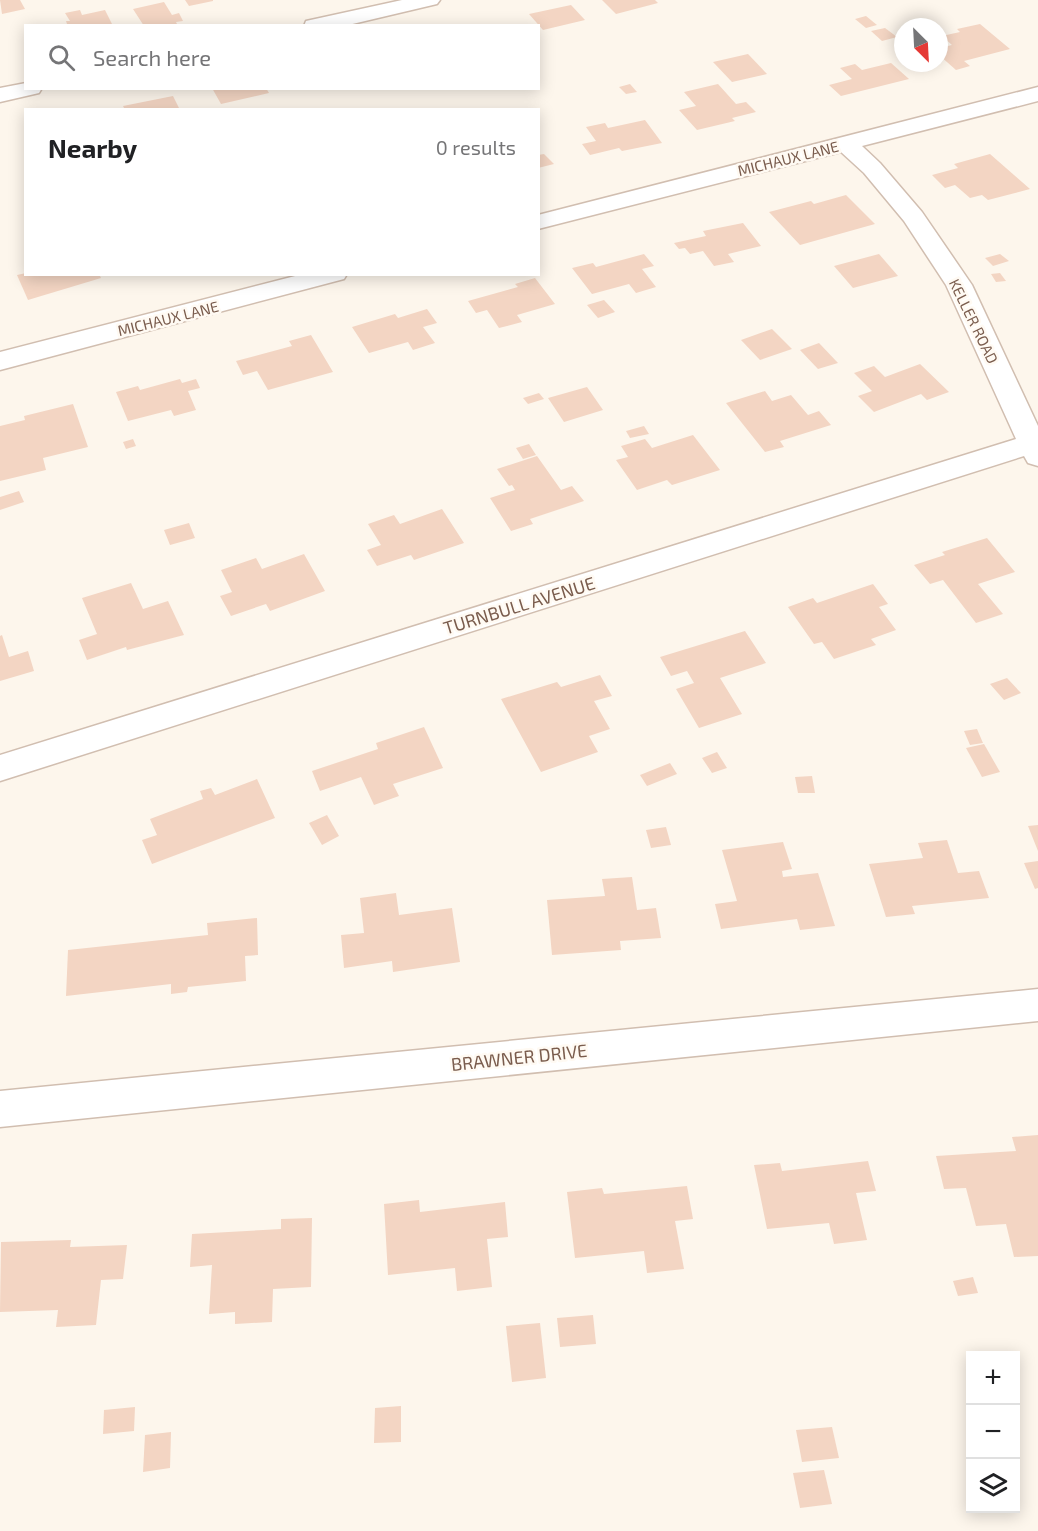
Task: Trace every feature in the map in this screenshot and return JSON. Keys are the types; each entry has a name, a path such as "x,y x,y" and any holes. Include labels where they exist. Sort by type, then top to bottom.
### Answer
{"street":[{"path":"323,24 430,0"},
{"path":"0,95 24,90"},
{"name":"MICHAUX LANE","path":"540,221 1038,94"},
{"name":"KELLER ROAD","path":"845,143 872,168 913,217 959,285 1036,447"},
{"name":"MICHAUX LANE","path":"0,361 327,276"},
{"name":"TURNBULL AVENUE","path":"0,768 1036,447"},
{"name":"BRAWNER DRIVE","path":"0,1109 1038,1005"}],"building":[{"path":"0,0 20,0 25,9 2,14"},
{"path":"185,0 213,0 213,1 189,6"},
{"path":"602,0 655,0 658,3 616,14"},
{"path":"164,2 172,15 179,13 183,21 176,22 177,24 143,24 133,9"},
{"path":"571,5 585,20 543,30 529,14"},
{"path":"80,10 82,15 105,10 112,24 67,24 66,21 70,21 65,13"},
{"path":"866,16 877,25 866,28 855,19"},
{"path":"980,24 1010,49 964,61 970,66 956,70 948,63 948,46 952,45 948,41 948,35 960,32 957,29"},
{"path":"885,28 894,35 894,38 882,41 871,31"},
{"path":"748,54 767,74 732,82 713,62"},
{"path":"891,63 894,66 894,72 901,72 909,79 841,96 829,85 852,79 840,68 855,64 862,70"},
{"path":"630,84 637,92 626,94 619,87"},
{"path":"718,84 736,104 746,102 756,112 732,118 735,121 697,130 679,110 696,106 684,92"},
{"path":"213,90 267,90 269,93 221,104"},
{"path":"173,96 179,108 124,108 123,106"},
{"path":"645,120 662,143 622,151 619,148 590,155 582,144 596,141 586,127 605,123 608,128"},
{"path":"544,154 554,164 540,168 540,155"},
{"path":"990,154 1030,189 988,200 982,195 970,198 955,185 945,188 932,175 958,168 954,164"},
{"path":"846,195 875,224 800,245 769,212 811,201 814,204"},
{"path":"743,223 761,246 728,254 734,262 714,266 703,251 690,254 685,248 679,249 674,243 706,236 703,231"},
{"path":"644,254 654,266 642,269 656,287 636,293 629,284 592,294 572,268 593,263 596,267"},
{"path":"879,254 898,276 853,288 834,266"},
{"path":"1000,254 1009,261 993,266 985,258"},
{"path":"1000,273 1006,281 996,282 991,274"},
{"path":"17,275 100,276 101,278 28,300"},
{"path":"535,278 555,304 517,315 522,322 499,328 487,310 476,313 468,301 518,287 515,284"},
{"path":"604,300 615,312 598,318 587,305"},
{"path":"427,309 437,323 423,327 435,343 413,350 408,342 369,353 352,327 395,314 398,318"},
{"path":"772,329 792,349 760,360 741,340"},
{"path":"311,335 333,372 268,390 257,371 243,375 236,361 292,346 289,341"},
{"path":"819,343 838,363 818,369 800,350"},
{"path":"920,364 949,392 927,400 921,394 874,412 858,396 872,391 854,373 874,366 885,377"},
{"path":"180,379 182,383 196,379 200,388 188,391 196,410 174,416 171,410 128,421 116,392 138,386 140,390"},
{"path":"587,387 603,410 564,422 548,398"},
{"path":"765,391 772,401 791,395 808,415 819,411 831,425 780,441 784,447 765,452 726,403"},
{"path":"539,393 544,399 528,404 523,398"},
{"path":"73,404 88,447 43,458 46,470 0,481 0,426 25,420 24,416"},
{"path":"644,426 649,434 630,438 626,431"},
{"path":"693,435 720,470 672,485 667,480 637,490 616,460 628,457 621,446 645,439 652,448"},
{"path":"133,439 136,446 126,449 123,442"},
{"path":"529,444 536,455 523,459 516,448"},
{"path":"537,456 561,490 572,486 584,501 530,519 533,524 511,531 490,498 515,490 512,485 509,486 497,469"},
{"path":"19,491 24,502 0,510 0,497"},
{"path":"442,509 464,543 414,560 411,555 377,566 367,550 381,545 368,524 394,515 400,524"},
{"path":"189,523 195,538 170,545 164,530"},
{"path":"987,538 1015,572 978,584 1003,614 976,623 943,580 930,584 914,565 945,555 942,552"},
{"path":"304,554 325,591 270,611 266,604 231,616 220,596 232,592 221,570 256,558 262,569"},
{"path":"131,583 143,609 168,601 184,635 127,650 126,647 87,660 79,640 97,634 82,598"},
{"path":"873,584 888,604 879,607 896,630 871,639 876,645 834,659 822,642 814,644 788,607 813,598 817,603"},
{"path":"745,631 766,663 720,678 742,714 699,728 676,689 694,683 687,671 671,676 660,657"},
{"path":"2,635 9,657 28,651 34,671 0,681 0,636"},
{"path":"600,675 612,696 594,701 610,729 589,736 598,752 541,772 501,699 557,682 561,687"},
{"path":"1007,678 1021,693 1004,700 990,684"},
{"path":"424,727 443,768 393,784 399,796 374,805 361,777 320,791 312,771 378,749 376,743"},
{"path":"977,729 983,743 970,745 964,731"},
{"path":"984,744 1000,772 982,777 966,748"},
{"path":"717,752 727,768 712,773 702,758"},
{"path":"670,763 677,774 647,786 640,775"},
{"path":"812,776 815,793 798,793 795,777"},
{"path":"257,779 275,818 152,864 142,840 157,835 150,819 203,799 200,791 211,788 215,795"},
{"path":"327,815 339,836 322,845 309,823"},
{"path":"1038,825 1038,851 1028,826"},
{"path":"666,827 671,845 651,848 646,830"},
{"path":"947,840 958,873 979,871 989,898 912,906 915,914 886,917 869,864 923,858 918,843"},
{"path":"783,842 792,869 782,871 783,877 818,873 835,926 800,930 797,919 721,929 715,904 737,901 722,850"},
{"path":"1038,861 1038,888 1035,889 1024,863"},
{"path":"632,877 637,910 656,908 661,938 620,941 621,950 552,955 547,900 605,896 602,879"},
{"path":"396,893 399,915 452,908 460,962 393,972 392,961 344,968 341,935 364,933 360,898"},
{"path":"257,918 258,955 245,956 246,981 188,987 187,992 171,994 171,984 66,996 68,950 208,935 207,923"},
{"path":"1038,1135 1038,1256 1014,1257 1006,1224 976,1226 966,1188 944,1189 936,1156 1016,1151 1012,1137"},
{"path":"868,1161 876,1191 856,1193 867,1240 834,1244 829,1223 767,1229 754,1165 780,1163 782,1171"},
{"path":"687,1186 693,1219 675,1221 684,1269 647,1273 644,1251 575,1258 567,1192 602,1188 604,1194"},
{"path":"419,1200 420,1212 505,1202 508,1237 487,1239 492,1287 457,1291 455,1268 388,1275 384,1204"},
{"path":"312,1218 311,1287 273,1289 272,1322 235,1324 235,1312 209,1314 212,1265 190,1267 192,1234 281,1229 281,1219"},
{"path":"71,1240 70,1247 127,1245 123,1279 101,1280 96,1325 56,1327 58,1310 0,1312 1,1242"},
{"path":"973,1277 978,1293 958,1296 953,1281"},
{"path":"593,1315 596,1344 560,1347 557,1318"},
{"path":"540,1323 546,1378 512,1382 506,1326"},
{"path":"401,1406 401,1442 374,1443 375,1408"},
{"path":"135,1407 134,1431 103,1434 104,1410"},
{"path":"832,1427 839,1458 802,1462 796,1430"},
{"path":"171,1432 170,1468 143,1472 145,1435"},
{"path":"824,1470 832,1504 800,1508 793,1473"}]}
